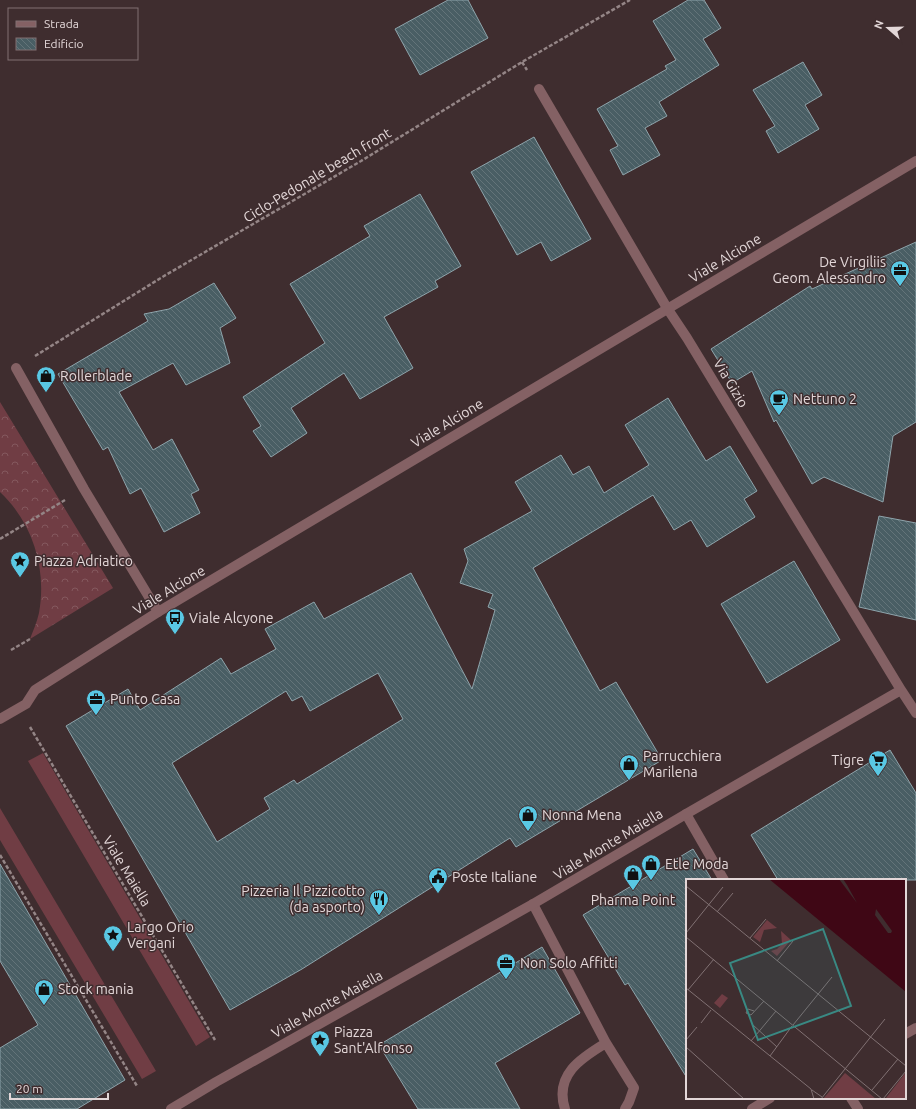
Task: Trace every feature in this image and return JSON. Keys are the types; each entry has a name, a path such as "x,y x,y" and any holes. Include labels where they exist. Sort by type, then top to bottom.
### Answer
{"street":[{"name":"Via Gizio","path":"539,89 667,308 687,338 901,690"},
{"name":"Viale Alcione","path":"0,719 26,704 35,690 158,612 916,161"},
{"path":"16,368 84,489 158,612"},
{"path":"901,690 912,698 916,713"},
{"name":"Viale Monte Maiella","path":"171,1109 205,1090 216,1082 533,904 901,690"},
{"path":"686,814 723,879"},
{"path":"533,904 606,1043 634,1088 626,1109"},
{"path":"906,1033 916,1028"},
{"path":"565,1109 561,1098 566,1080 572,1068 582,1058 606,1043"},
{"path":"752,1109 768,1099"},
{"path":"852,1099 858,1109"}],"path":[{"name":"Ciclo-Pedonale beach front","path":"16,368 164,276 361,161 522,62 630,0"},
{"path":"0,539 84,489"},
{"path":"11,650 30,639"},
{"name":"Viale Maiella","path":"30,726 215,1040"},
{"path":"0,855 137,1086"}],"green space":[{"path":"0,402 113,588 30,639 39,613 41,580 39,564 29,532 11,504 0,492"},
{"path":"43,753 210,1037 196,1046 28,761"},
{"path":"0,808 156,1071 142,1079 0,840"}],"building":[{"path":"448,0 468,0 488,38 420,75 395,29"},
{"path":"688,0 704,0 721,28 703,39 719,65 659,102 667,116 645,128 660,155 623,175 610,150 618,146 597,109 667,69 665,66 676,60 653,21"},
{"path":"803,62 822,95 805,105 819,129 778,153 766,131 775,126 753,90"},
{"path":"534,137 591,239 551,261 541,242 517,255 471,172"},
{"path":"420,194 461,266 435,281 438,287 384,317 413,368 360,399 344,373 291,408 307,433 271,457 253,431 261,426 243,397 325,343 290,284 370,236 364,226"},
{"path":"916,242 916,422 893,436 883,502 824,477 812,484 776,420 774,422 752,371 732,383 711,349 810,286 812,289"},
{"path":"214,283 236,318 220,328 230,363 186,385 173,363 119,392 153,450 172,439 199,490 191,494 200,513 164,532 141,488 130,494 108,447 103,450 58,374 148,321 144,314 169,309"},
{"path":"668,398 706,461 730,446 757,491 744,499 755,517 707,547 691,520 674,530 653,495 533,568 600,691 616,682 662,760 516,847 510,838 302,969 230,1010 66,726 128,689 140,710 221,658 231,674 276,649 265,629 314,602 324,619 411,573 472,689 495,610 488,607 493,594 460,583 468,561 464,549 532,511 515,482 561,455 573,475 589,466 604,493 649,465 625,425","holes":["378,673 403,719 297,784 294,780 264,798 270,809 217,842 172,763 286,691 292,701 302,696 310,711"]},
{"path":"879,516 916,523 916,620 859,607"},
{"path":"794,561 840,640 767,683 721,604"},
{"path":"890,750 916,793 916,880 777,879 751,835"},
{"path":"693,849 711,879 686,879 686,1076 628,983 625,985 583,915"},
{"path":"0,864 125,1080 77,1109 0,1109 0,1048 38,1025 0,961"},
{"path":"542,947 580,1013 495,1063 520,1109 418,1109 379,1045"}],"place":[{"name":"De Virgiliis Geom. Alessandro","path":"900,287"},
{"name":"Rollerblade","path":"46,393"},
{"name":"Nettuno 2","path":"779,416"},
{"name":"Piazza Adriatico","path":"20,578"},
{"name":"Viale Alcyone","path":"175,635"},
{"name":"Punto Casa","path":"96,716"},
{"name":"Tigre","path":"878,777"},
{"name":"Parrucchiera Marilena","path":"629,781"},
{"name":"Nonna Mena","path":"528,832"},
{"name":"Etle Moda","path":"651,881"},
{"name":"Pharma Point","path":"633,891"},
{"name":"Poste Italiane","path":"438,894"},
{"name":"Pizzeria Il Pizzicotto (da asporto)","path":"379,916"},
{"name":"Largo Orio Vergani","path":"113,952"},
{"name":"Non Solo Affitti","path":"506,980"},
{"name":"Stock mania","path":"44,1006"},
{"name":"Piazza Sant'Alfonso","path":"320,1057"}]}
